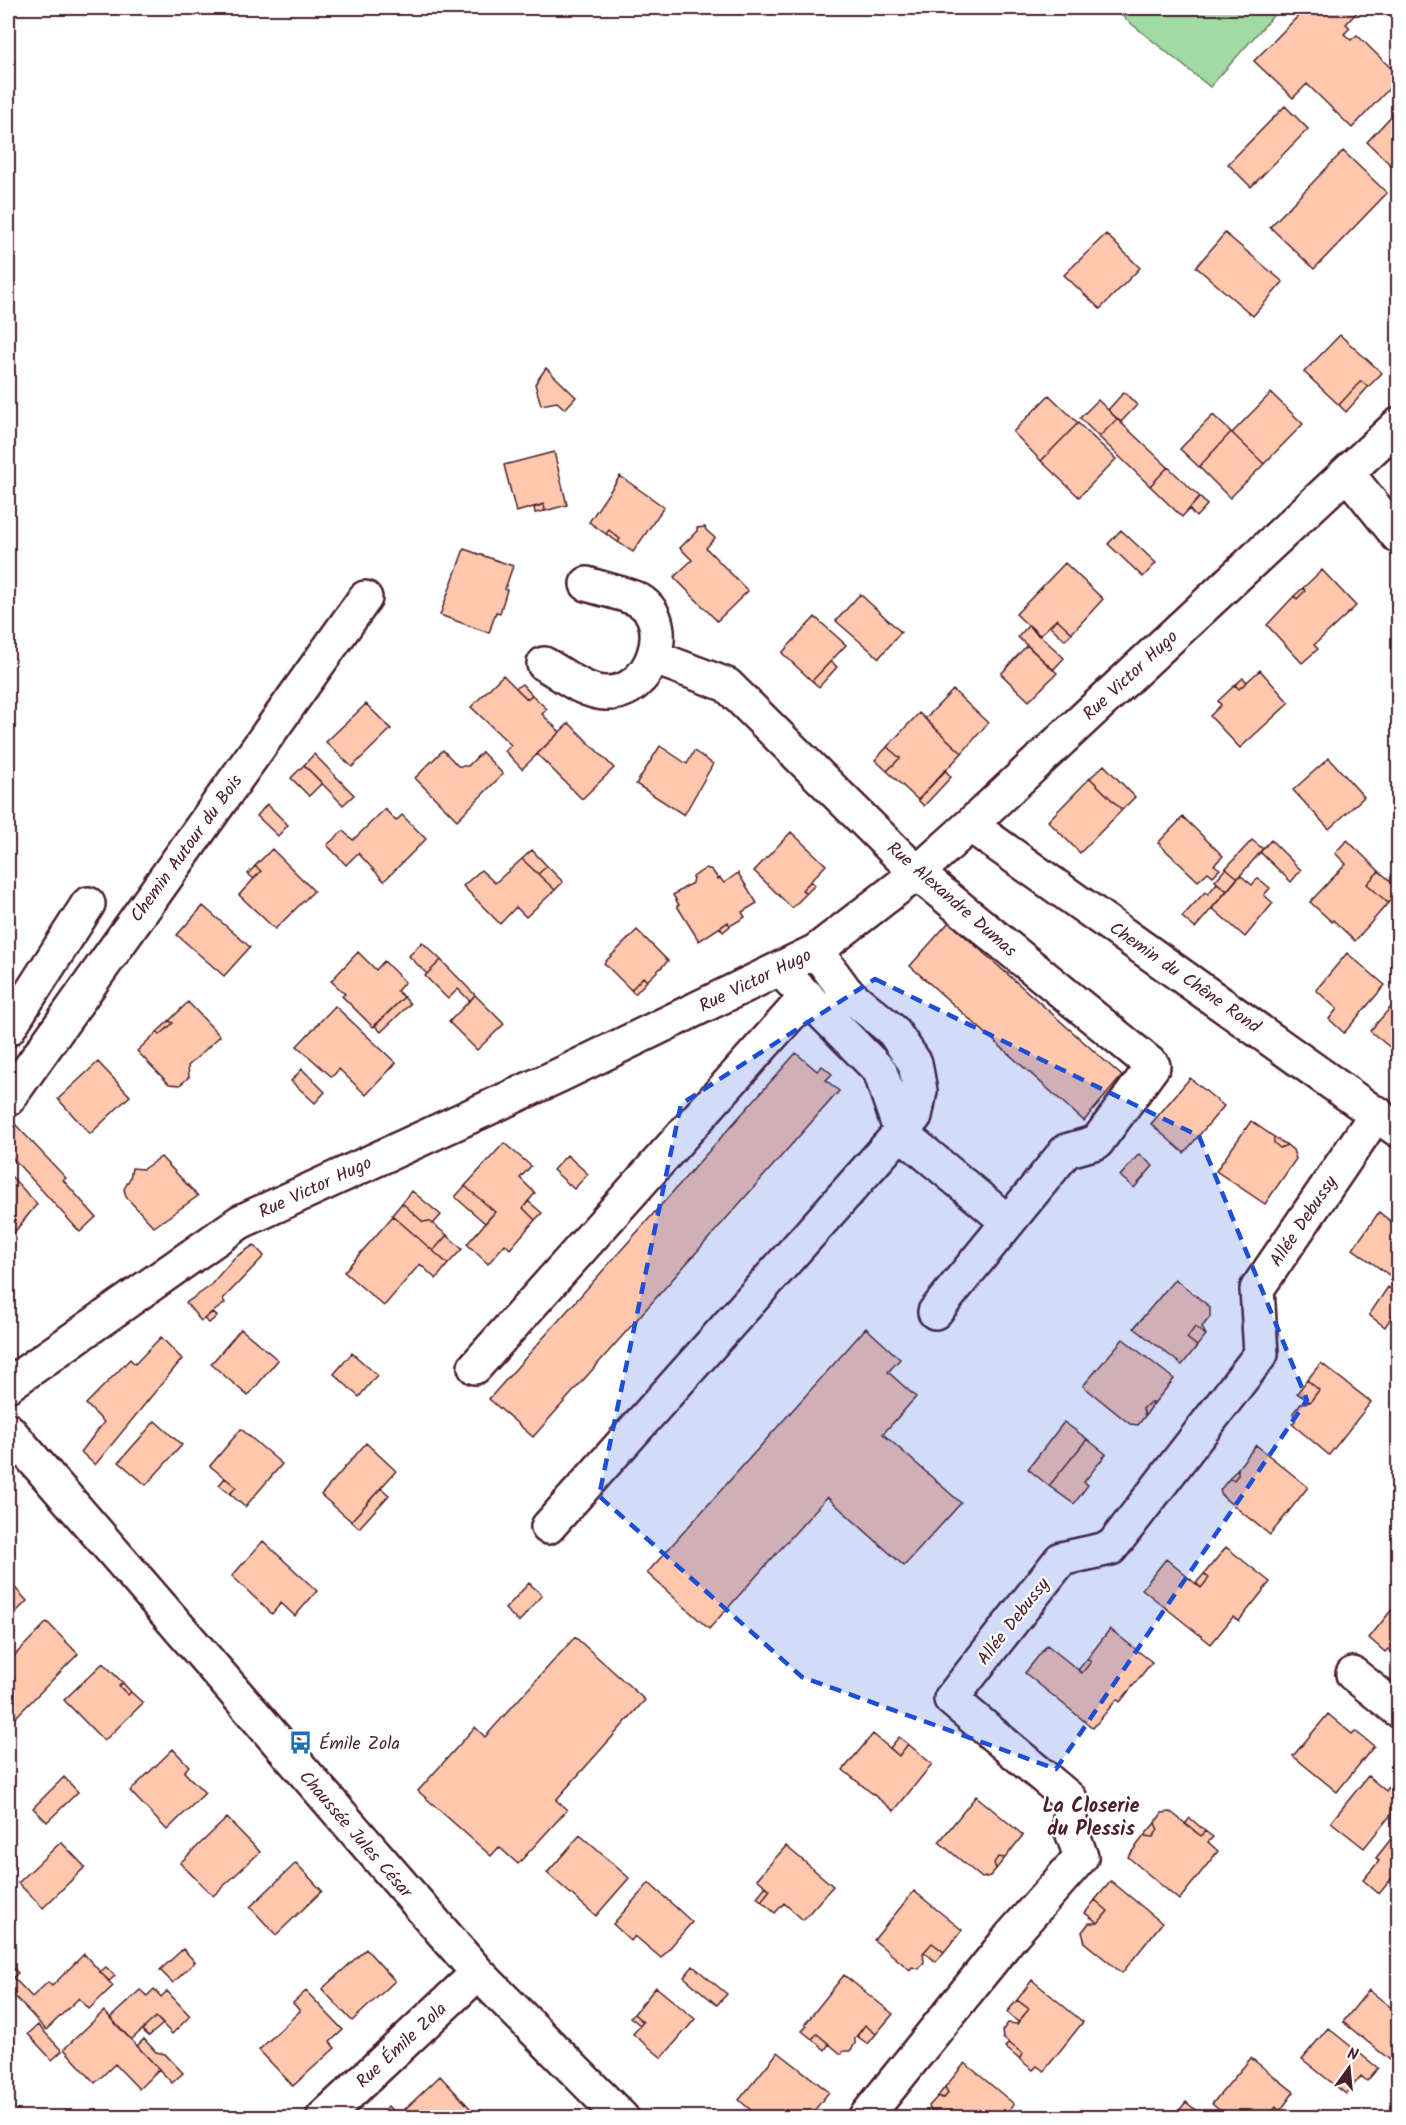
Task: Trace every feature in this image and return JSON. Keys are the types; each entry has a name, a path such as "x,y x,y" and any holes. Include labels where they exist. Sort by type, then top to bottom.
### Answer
{"street":[{"name":"Rue Victor Hugo","path":"8,1385 240,1222 560,1075 816,951 916,873 970,825 1398,425"},
{"path":"1347,474 1398,536"},
{"path":"544,664 592,691 608,693 629,688 645,676 657,641 655,624 649,609 639,600 587,584"},
{"name":"Chemin Autour du Bois","path":"8,1099 365,598"},
{"name":"Rue Alexandre Dumas","path":"653,657 727,685 916,873 1153,1066 1097,1142 1066,1151 1008,1222"},
{"name":"Chemin du Chêne Rond","path":"970,825 1388,1122"},
{"path":"8,1029 88,904"},
{"path":"548,1527 915,1116 920,1091 915,1063 893,1031 846,992 816,951"},
{"path":"780,969 880,1071 901,1133 1008,1222 935,1312"},
{"path":"475,1367 807,996"},
{"name":"Allée Debussy","path":"865,2118 1012,1935 1081,1857 1070,1826 1070,1799 951,1699 1061,1559 1111,1548 1261,1354 1257,1288 1388,1122"},
{"name":"Chaussée Jules César","path":"8,1430 478,1973 622,2118"},
{"path":"1353,1674 1398,1710"},
{"name":"Rue Émile Zola","path":"323,2118 478,1973"}],"highlighted area":[{"path":"875,979 1199,1136 1307,1400 1056,1769 802,1677 599,1496 681,1104"}],"green space":[{"path":"1112,8 1280,8 1210,87"}],"building":[{"path":"1306,8 1361,8 1346,24 1350,28 1344,34 1351,40 1357,35 1398,75 1398,79 1352,128 1307,84 1293,98 1254,61"},
{"path":"1285,106 1308,129 1251,187 1228,164"},
{"path":"1398,109 1398,172 1367,142"},
{"path":"1343,151 1387,193 1314,269 1270,227"},
{"path":"1225,233 1283,282 1253,316 1196,267"},
{"path":"1106,234 1140,268 1100,309 1064,275"},
{"path":"1340,335 1382,373 1368,387 1361,381 1339,405 1304,372"},
{"path":"546,368 576,397 565,409 557,402 541,405 535,384"},
{"path":"1361,381 1368,387 1346,412 1339,405"},
{"path":"1124,392 1137,405 1121,422 1108,410"},
{"path":"1271,393 1303,424 1264,464 1232,433"},
{"path":"1049,395 1078,423 1041,461 1013,432"},
{"path":"1098,400 1117,419 1099,437 1080,418"},
{"path":"1213,415 1231,432 1199,467 1180,449"},
{"path":"1117,419 1168,467 1150,486 1099,437"},
{"path":"1078,423 1116,459 1079,497 1041,461"},
{"path":"1231,432 1264,464 1230,498 1199,467"},
{"path":"554,452 567,505 545,511 544,504 516,512 504,465"},
{"path":"1168,467 1200,497 1182,517 1150,486"},
{"path":"620,476 664,507 633,552 618,542 620,539 609,530 606,534 589,522"},
{"path":"1200,497 1207,505 1196,517 1189,509"},
{"path":"544,504 545,511 535,513 534,508"},
{"path":"705,527 715,538 706,548 748,591 717,621 674,577 692,560 680,548 697,531 697,528"},
{"path":"609,530 620,539 618,542 606,534"},
{"path":"1121,530 1156,563 1143,577 1108,544"},
{"path":"464,549 513,566 500,613 496,612 489,633 440,615"},
{"path":"1065,563 1103,599 1072,633 1057,619 1039,636 1016,614"},
{"path":"1322,570 1356,606 1314,645 1318,649 1302,663 1267,625 1294,596 1297,599 1305,591 1303,588"},
{"path":"1303,588 1305,591 1297,599 1294,596"},
{"path":"860,594 901,632 879,658 836,621"},
{"path":"815,617 846,645 812,681 782,653"},
{"path":"1057,619 1072,633 1065,640 1050,626"},
{"path":"1029,625 1064,658 1053,670 1018,637"},
{"path":"1027,645 1057,673 1029,701 1001,674"},
{"path":"831,661 837,667 819,687 812,681"},
{"path":"1260,670 1289,703 1240,748 1210,716 1221,705 1218,701 1235,685 1239,689"},
{"path":"503,675 527,699 532,695 547,709 542,714 560,732 522,769 505,751 511,745 471,707"},
{"path":"1243,678 1247,682 1239,689 1235,685"},
{"path":"522,684 532,695 527,699 516,688"},
{"path":"953,690 988,723 962,753 925,719"},
{"path":"366,704 391,729 352,767 326,742"},
{"path":"919,713 962,753 918,800 887,771 900,758 887,747"},
{"path":"569,723 614,768 582,799 537,754"},
{"path":"660,746 687,764 694,751 713,764 684,815 636,784"},
{"path":"887,747 900,758 887,771 875,760"},
{"path":"443,750 458,766 468,766 482,752 503,774 457,820 415,778"},
{"path":"314,754 354,795 343,805 304,765"},
{"path":"1329,758 1364,797 1329,829 1293,790"},
{"path":"304,765 322,783 309,796 291,778"},
{"path":"1104,765 1135,797 1122,810 1090,778"},
{"path":"945,770 951,777 924,806 918,800"},
{"path":"1090,778 1122,810 1080,853 1048,821"},
{"path":"267,804 288,825 278,836 257,816"},
{"path":"385,809 396,821 402,815 426,839 384,881 358,853 346,865 327,845 343,831 353,840"},
{"path":"1183,817 1223,856 1214,865 1220,869 1213,876 1208,872 1198,881 1158,843"},
{"path":"791,832 826,865 802,890 806,894 792,908 754,871"},
{"path":"1252,840 1263,849 1238,878 1226,868"},
{"path":"1271,840 1301,870 1291,882 1260,852"},
{"path":"1347,840 1379,871 1367,884 1388,903 1355,941 1310,902 1346,864 1335,853"},
{"path":"272,849 314,891 275,929 239,895 261,871 255,866"},
{"path":"532,850 547,866 538,874 522,859"},
{"path":"522,859 555,890 526,917 516,907 500,924 463,886 481,870 495,883"},
{"path":"255,866 261,871 254,879 248,874"},
{"path":"547,866 563,882 555,890 538,874"},
{"path":"706,868 712,870 724,883 738,873 757,903 742,912 745,917 730,926 728,922 699,941 677,906 679,905 673,895 692,883 693,877"},
{"path":"1226,868 1238,878 1227,891 1215,881"},
{"path":"1379,871 1398,888 1398,892 1388,903 1367,884"},
{"path":"1240,875 1252,885 1258,878 1270,888 1264,895 1273,903 1245,937 1212,908"},
{"path":"811,881 815,885 806,894 802,890"},
{"path":"1217,883 1227,891 1195,928 1182,917 1205,892 1208,894"},
{"path":"203,906 250,947 224,976 177,935"},
{"path":"728,922 730,926 723,932 720,928"},
{"path":"949,922 1122,1076 1084,1121 910,966"},
{"path":"637,930 668,961 647,981 643,977 631,990 604,963"},
{"path":"422,942 441,960 427,974 409,956"},
{"path":"358,952 376,970 384,961 405,982 397,991 404,997 373,1027 342,996 345,994 331,981"},
{"path":"1347,953 1385,985 1344,1033 1329,1019 1337,1009 1316,990"},
{"path":"441,960 475,995 470,1001 458,989 448,999 425,976"},
{"path":"643,977 647,981 635,994 631,990"},
{"path":"475,995 504,1024 477,1050 449,1022"},
{"path":"404,997 410,1004 381,1032 375,1026"},
{"path":"1398,999 1398,1054 1370,1031"},
{"path":"188,1002 220,1036 188,1066 189,1077 180,1085 169,1084 137,1051 157,1032 160,1035 173,1023 169,1021"},
{"path":"335,1006 396,1063 366,1095 339,1069 332,1077 297,1046"},
{"path":"169,1021 173,1023 160,1035 157,1032"},
{"path":"796,1053 817,1071 822,1066 832,1074 826,1080 839,1091 533,1437 489,1399"},
{"path":"98,1062 130,1096 90,1134 58,1099"},
{"path":"302,1069 325,1092 315,1103 291,1081"},
{"path":"1190,1078 1224,1106 1184,1153 1151,1124"},
{"path":"1251,1121 1274,1137 1274,1143 1280,1148 1287,1145 1293,1150 1296,1159 1265,1204 1216,1171"},
{"path":"14,1123 66,1178 63,1180 96,1217 80,1232 8,1153 8,1131"},
{"path":"1274,1137 1287,1145 1280,1148 1274,1143"},
{"path":"504,1143 531,1166 520,1178 535,1193 523,1208 535,1220 510,1249 505,1244 488,1264 467,1244 495,1212 465,1186"},
{"path":"1139,1154 1153,1166 1134,1188 1120,1176"},
{"path":"567,1155 588,1174 574,1189 553,1170"},
{"path":"161,1157 198,1196 154,1227 126,1197 124,1189 132,1168 143,1169"},
{"path":"8,1173 37,1204 8,1240"},
{"path":"465,1186 495,1212 485,1223 455,1197"},
{"path":"412,1191 441,1215 433,1224 429,1221 423,1222 402,1203"},
{"path":"528,1201 542,1213 535,1220 523,1208"},
{"path":"402,1203 423,1222 429,1221 447,1235 433,1251 392,1215"},
{"path":"1379,1212 1398,1227 1398,1262 1389,1275 1353,1249"},
{"path":"393,1216 448,1264 436,1279 420,1264 384,1306 344,1272"},
{"path":"447,1235 462,1249 448,1264 433,1251"},
{"path":"254,1245 264,1256 223,1299 225,1303 201,1321 186,1303 209,1287 234,1258"},
{"path":"1175,1279 1210,1307 1210,1317 1202,1327 1206,1335 1195,1327 1187,1338 1197,1346 1182,1365 1134,1328"},
{"path":"1388,1287 1398,1295 1398,1307 1385,1327 1369,1315"},
{"path":"212,1312 217,1316 209,1323 204,1319"},
{"path":"1195,1327 1206,1335 1197,1346 1187,1338"},
{"path":"866,1328 900,1359 888,1372 916,1397 883,1434 961,1503 904,1566 827,1497 709,1629 647,1573"},
{"path":"241,1329 278,1360 248,1396 211,1364"},
{"path":"161,1337 182,1359 95,1465 81,1452 104,1422 86,1404 130,1359 135,1364"},
{"path":"1123,1339 1174,1379 1155,1402 1149,1403 1143,1409 1145,1416 1138,1425 1130,1424 1083,1386"},
{"path":"352,1353 377,1375 359,1397 334,1374"},
{"path":"1321,1363 1371,1402 1329,1455 1292,1424 1295,1421 1293,1413 1301,1403 1310,1402 1319,1390 1307,1380"},
{"path":"1307,1380 1319,1390 1310,1402 1297,1393"},
{"path":"1155,1402 1145,1416 1143,1409 1149,1403"},
{"path":"155,1421 182,1445 146,1485 119,1462"},
{"path":"1064,1422 1087,1439 1049,1486 1028,1469"},
{"path":"241,1429 282,1464 245,1507 230,1494 236,1487 210,1466"},
{"path":"1087,1439 1106,1454 1084,1482 1088,1485 1074,1504 1049,1486"},
{"path":"366,1443 396,1471 351,1521 321,1495"},
{"path":"1256,1445 1308,1487 1270,1535 1223,1497 1220,1490 1229,1479 1234,1480 1238,1475 1238,1468"},
{"path":"1238,1468 1238,1475 1234,1480 1229,1479"},
{"path":"225,1478 236,1487 230,1494 219,1485"},
{"path":"381,1488 389,1495 359,1528 351,1521"},
{"path":"263,1541 317,1591 295,1616 281,1603 272,1614 232,1576"},
{"path":"1226,1547 1270,1582 1239,1621 1233,1617 1211,1644 1142,1589 1166,1559 1201,1588 1209,1578 1204,1574"},
{"path":"1204,1574 1209,1578 1201,1588 1196,1583"},
{"path":"8,1580 27,1601 8,1620"},
{"path":"529,1583 542,1595 519,1622 505,1609"},
{"path":"1398,1602 1398,1658 1388,1649 1385,1652 1369,1638"},
{"path":"47,1622 78,1654 12,1721 8,1717 8,1662"},
{"path":"1110,1629 1152,1662 1120,1702 1117,1699 1093,1728 1025,1673 1047,1645 1082,1673 1091,1662 1087,1659"},
{"path":"575,1637 645,1700 556,1800 567,1810 518,1864 499,1847 491,1856 418,1791 475,1727 485,1737"},
{"path":"1087,1659 1091,1662 1082,1673 1078,1670"},
{"path":"103,1663 123,1683 119,1686 128,1695 131,1692 143,1703 104,1741 64,1700"},
{"path":"123,1683 131,1692 128,1695 119,1686"},
{"path":"1328,1714 1352,1734 1355,1731 1374,1746 1337,1792 1293,1756"},
{"path":"873,1734 899,1756 908,1744 932,1764 894,1811 843,1770"},
{"path":"899,1737 908,1744 899,1756 890,1748"},
{"path":"173,1749 189,1766 184,1772 205,1793 167,1830 130,1791"},
{"path":"1368,1776 1386,1791 1392,1783 1398,1788 1398,1806 1364,1848 1331,1822"},
{"path":"64,1777 78,1792 47,1822 33,1808"},
{"path":"976,1796 1023,1835 1005,1858 998,1857 994,1863 996,1869 990,1876 982,1878 939,1842"},
{"path":"1171,1812 1201,1836 1205,1831 1213,1837 1208,1842 1218,1851 1179,1900 1128,1857 1144,1836 1153,1837 1158,1830 1155,1823 1162,1813"},
{"path":"227,1818 260,1852 213,1896 180,1863"},
{"path":"1190,1818 1205,1831 1201,1836 1185,1824"},
{"path":"1155,1823 1158,1830 1153,1837 1144,1836"},
{"path":"1398,1830 1398,1877 1395,1874 1379,1894 1363,1880 1379,1861 1376,1858"},
{"path":"580,1835 629,1878 596,1916 547,1873"},
{"path":"61,1842 85,1867 43,1908 18,1883"},
{"path":"786,1846 833,1886 803,1920 784,1903 775,1913 761,1901 770,1890 757,1879"},
{"path":"998,1857 1005,1858 996,1869 994,1863"},
{"path":"296,1863 322,1891 276,1935 250,1907"},
{"path":"1111,1881 1162,1923 1122,1973 1085,1943 1082,1932 1089,1923 1098,1923 1108,1911 1095,1900"},
{"path":"649,1883 692,1922 661,1958 635,1936 631,1941 613,1924"},
{"path":"766,1886 770,1890 761,1901 757,1897"},
{"path":"914,1891 962,1930 944,1952 932,1943 923,1953 924,1962 919,1969 912,1967 910,1970 874,1940"},
{"path":"1095,1900 1108,1911 1098,1923 1085,1913"},
{"path":"932,1943 944,1952 936,1962 924,1952"},
{"path":"183,1949 195,1962 173,1983 160,1970"},
{"path":"366,1949 395,1981 352,2021 322,1989"},
{"path":"84,1954 113,1986 89,2009 79,1998 46,2030 8,1989 8,1982 13,1977 32,1997 48,1982 52,1986"},
{"path":"8,1963 18,1973 8,1982"},
{"path":"693,1966 727,1994 717,2005 684,1977"},
{"path":"106,1967 115,1976 109,1981 100,1972"},
{"path":"844,1975 893,2014 876,2034 865,2025 855,2038 855,2044 850,2051 844,2051 841,2054 817,2034 812,2039 802,2031 807,2026 805,2024"},
{"path":"1032,1980 1083,2022 1044,2071 1037,2066 1033,2070 1019,2059 1023,2054 1003,2038 1002,2031 1008,2023 1017,2024 1029,2009 1017,2000"},
{"path":"656,1987 695,2019 662,2058 633,2034 643,2022 634,2014"},
{"path":"154,1989 161,1997 167,1991 190,2016 172,2034 156,2017 131,2040 110,2018 140,1990 147,1996"},
{"path":"1369,1990 1398,2013 1398,2060 1395,2064 1343,2022"},
{"path":"306,1991 343,2030 330,2042 335,2048 293,2086 259,2050 300,2011 293,2003"},
{"path":"1017,2000 1029,2009 1018,2022 1007,2012"},
{"path":"104,2011 159,2069 139,2089 115,2064 95,2083 64,2049"},
{"path":"634,2014 643,2022 640,2025 630,2017"},
{"path":"156,2017 163,2024 149,2036 142,2030"},
{"path":"38,2025 62,2051 52,2060 28,2034"},
{"path":"865,2025 876,2034 868,2044 857,2036"},
{"path":"1328,2028 1378,2068 1367,2081 1361,2076 1346,2094 1302,2059"},
{"path":"817,2034 829,2044 825,2050 812,2039"},
{"path":"144,2039 156,2052 165,2054 183,2073 172,2083 137,2046"},
{"path":"1009,2043 1023,2054 1019,2059 1005,2047"},
{"path":"778,2052 829,2092 810,2116 760,2118 739,2100"},
{"path":"1251,2058 1294,2092 1280,2111 1276,2107 1267,2118 1229,2118 1212,2104"},
{"path":"965,2063 1014,2104 1003,2118 937,2118 931,2113 929,2106 938,2096 944,2098 948,2093 945,2087"},
{"path":"440,2076 470,2108 459,2118 406,2118 401,2113"},
{"path":"945,2087 948,2093 941,2098 938,2096"},
{"path":"1186,2102 1205,2118 1173,2118"},
{"path":"388,2106 399,2118 377,2118"}],"place":[{"name":"Émile Zola","path":"301,1743"}],"district":[{"name":"La Closerie du Plessis","path":"1091,1816"}]}
